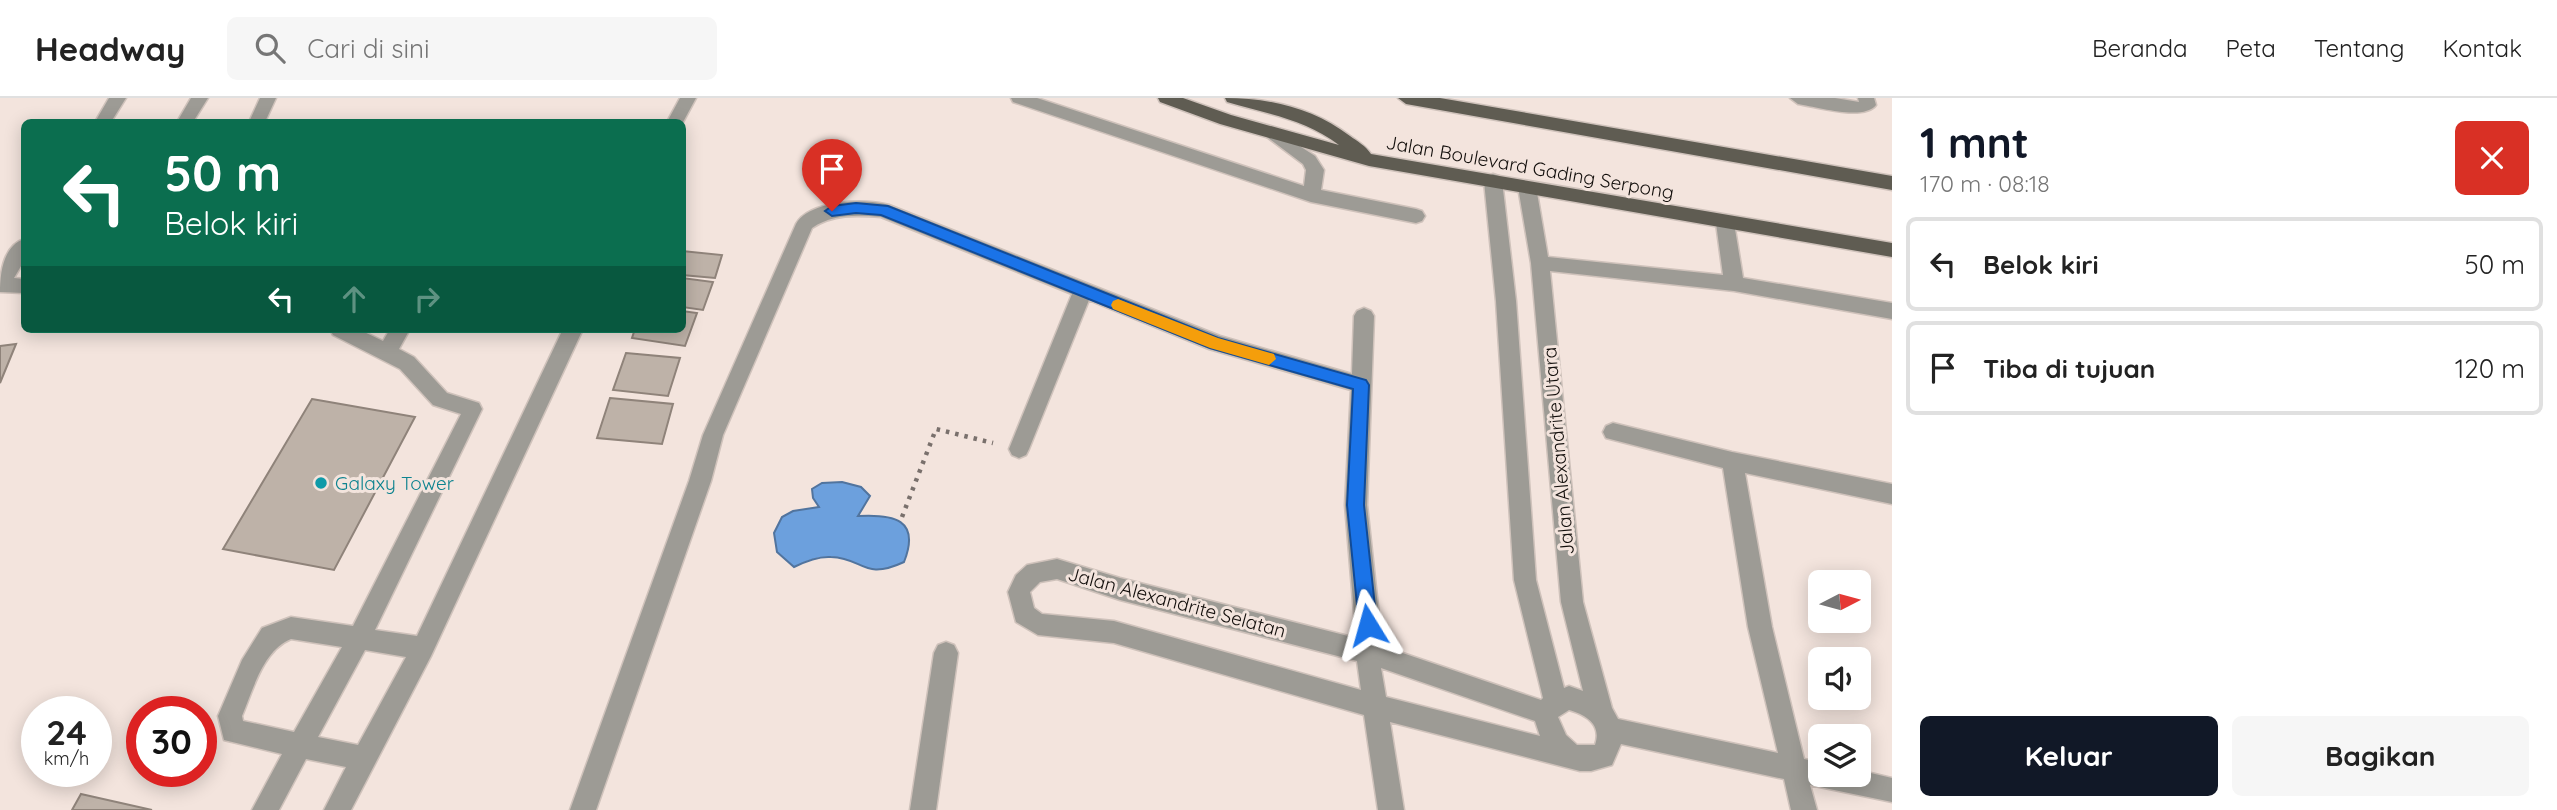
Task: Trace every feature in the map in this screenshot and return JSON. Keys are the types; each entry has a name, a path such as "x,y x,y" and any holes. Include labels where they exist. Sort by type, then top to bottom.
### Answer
{"main road":[{"name":"Jalan Boulevard Gading Serpong","path":"1166,98 1272,134 1370,160 1892,250"},
{"path":"1233,98 1290,112 1327,127 1370,160"},
{"path":"1406,98 1892,183"}],"street":[{"path":"105,119 118,98"},
{"path":"187,119 200,98"},
{"path":"258,119 268,98"},
{"path":"677,119 688,98"},
{"path":"1019,98 1311,195 1416,216"},
{"path":"1798,98 1861,108 1868,105 1866,98"},
{"path":"1272,134 1309,160 1315,170 1311,195"},
{"name":"Jalan Alexandrite Utara","path":"1493,181 1506,301 1525,580 1550,708"},
{"name":"Jalan Alexandrite Utara","path":"1527,187 1540,263 1572,602 1606,721"},
{"path":"583,810 700,481 713,435 804,224 817,214 856,208 883,210 1216,343 1361,385"},
{"path":"1725,223 1734,284"},
{"path":"21,251 0,285 21,286"},
{"path":"1540,263 1734,284 1892,311"},
{"path":"1019,449 1083,291"},
{"path":"1364,316 1356,505 1368,625 1367,652 1391,810"},
{"path":"265,810 359,638 472,409 440,399 407,363 348,333"},
{"path":"387,352 398,333"},
{"path":"337,810 423,648 571,333"},
{"path":"1613,432 1732,461 1892,494"},
{"path":"1732,461 1760,626 1804,810"},
{"name":"Jalan Alexandrite Selatan","path":"1550,708 1367,652 1120,589 1057,569 1035,572 1024,582 1019,592 1024,614 1038,624 1114,632 1572,756"},
{"path":"364,760 233,730 230,716 250,668 270,636 291,628 423,648"},
{"path":"923,810 946,653"},
{"path":"1606,721 1611,744 1604,756 1589,761 1572,756 1557,745 1548,729 1550,708 1569,698 1587,702 1606,721 1796,771 1892,790"}],"path":[{"path":"902,517 936,429 1019,449"}],"water":[{"path":"842,482 861,487 870,496 858,516 892,518 906,528 909,536 904,562 872,569 842,558 826,557 812,559 794,567 777,552 774,533 782,517 793,511 819,507 813,498 812,489 822,483"}],"building":[{"path":"686,251 722,255 715,278 686,275"},
{"path":"686,279 713,282 703,310 686,308"},
{"path":"686,312 697,313 685,346 632,338 634,333 686,333"},
{"path":"16,344 0,383 0,346"},
{"path":"626,353 680,358 668,396 613,390"},
{"path":"610,398 673,404 662,444 597,438"},
{"name":"Galaxy Tower","path":"312,399 415,417 334,570 223,549"},
{"path":"81,794 152,810 72,810"}],"slow traffic":[{"path":"1118,305 1216,343 1269,359"}],"place":[{"name":"Galaxy Tower","path":"321,483"}],"route":[{"path":"832,211 856,208 883,210 1216,343 1361,385 1356,505 1360,567 1368,625"}]}
